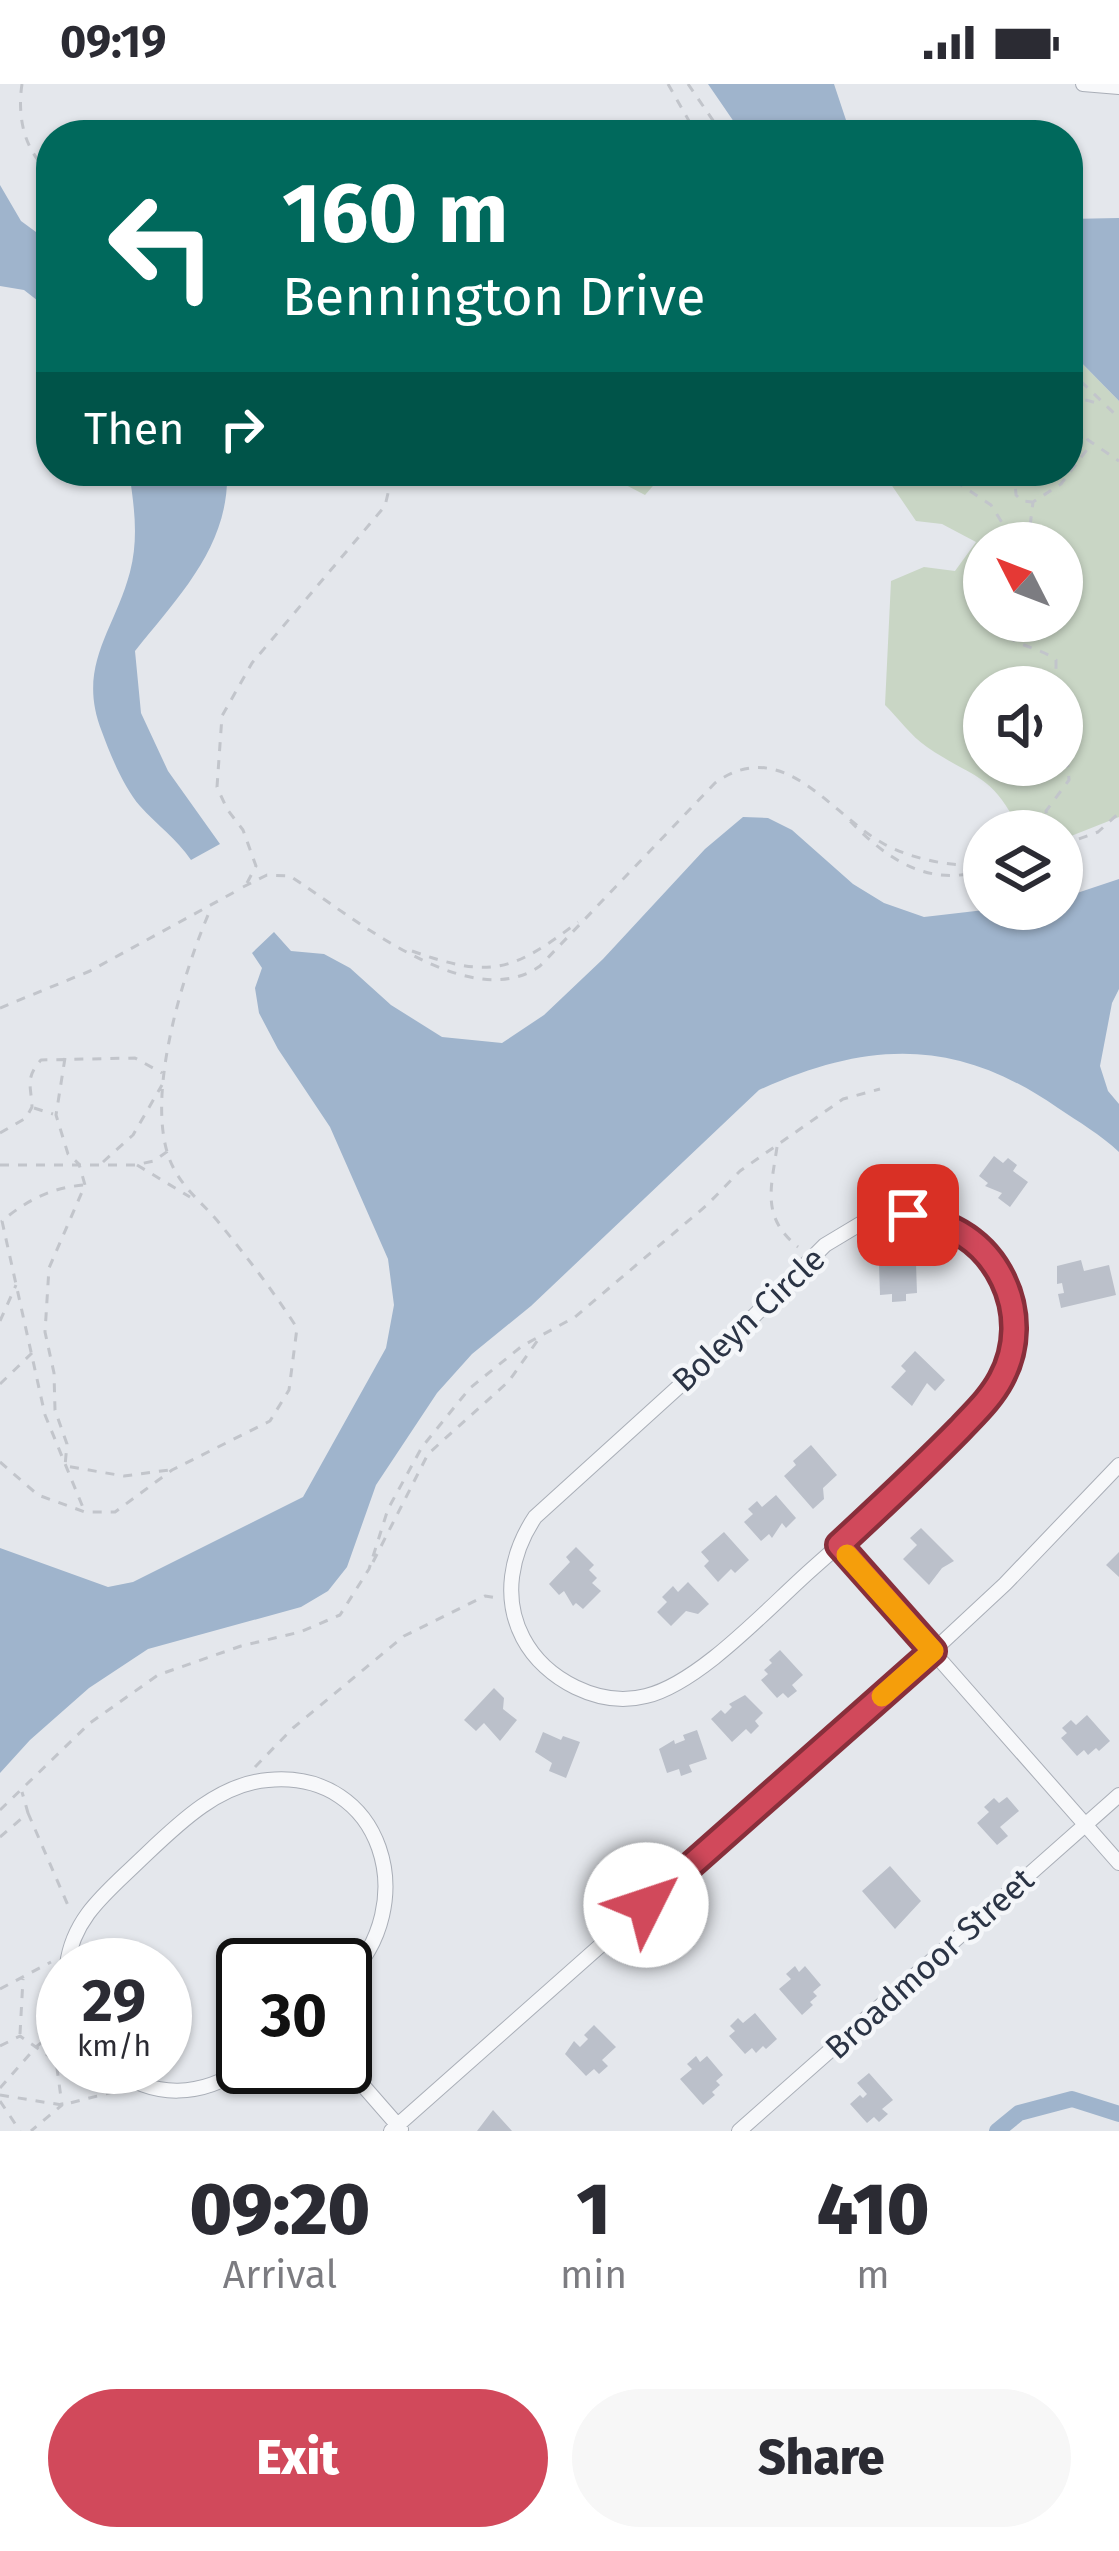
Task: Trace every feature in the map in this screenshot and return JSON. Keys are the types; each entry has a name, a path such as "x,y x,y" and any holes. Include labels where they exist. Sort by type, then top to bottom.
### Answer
{"street":[{"path":"1083,84 1119,87"},
{"name":"Boleyn Circle","path":"883,1216 932,1219 949,1225 985,1251 1006,1287 1014,1312 1010,1359 991,1396 839,1545 699,1669 664,1691 642,1698 600,1696 546,1668 521,1635 512,1600 515,1555 535,1517 813,1258 842,1233 883,1216"},
{"path":"369,2094 397,2129 933,1651 1036,1554 1119,1465"},
{"path":"839,1545 1119,1863"},
{"path":"75,1938 97,1901 196,1810 232,1790 272,1779 305,1783 344,1802 371,1831 387,1875 388,1896 372,1949"},
{"name":"Broadmoor Street","path":"740,2131 1119,1795"}],"path":[{"path":"20,84 23,135 36,159"},
{"path":"668,84 688,120"},
{"path":"688,84 713,120"},
{"path":"1083,384 1119,418"},
{"path":"1083,399 1105,405"},
{"path":"1083,430 1092,443 1119,461"},
{"path":"1083,455 1092,443"},
{"path":"243,887 256,866 243,830 217,787 222,716 252,663 385,506 388,486"},
{"path":"962,486 991,505 1002,522"},
{"path":"1015,486 1022,501 1034,502 1058,486"},
{"path":"1031,522 1034,502"},
{"path":"1018,642 1056,660 1056,666"},
{"path":"0,1008 90,970 267,875 290,877 434,967 483,982 520,980 540,966 715,783 730,772 755,766 793,775 885,844 930,861 963,865"},
{"path":"840,811 881,853 912,871 943,876 963,872"},
{"path":"1083,837 1098,832 1119,813"},
{"path":"194,1199 171,1164 161,1107 163,1074 191,962 211,908"},
{"path":"404,949 458,968 496,968 533,956 588,915"},
{"path":"65,1058 56,1115 68,1154 79,1164 85,1185 49,1268 45,1299 55,1410 67,1444 65,1466"},
{"path":"0,1132 26,1118 32,1107 27,1084 41,1060 135,1058 163,1074"},
{"path":"101,1163 133,1135 163,1084"},
{"path":"369,1569 388,1509 422,1447 470,1388 540,1336 575,1317 740,1171 843,1099 880,1089"},
{"path":"32,1107 56,1115"},
{"path":"777,1145 769,1204 782,1234 813,1258"},
{"path":"0,1166 135,1165 154,1161 168,1151"},
{"path":"0,1462 38,1495 85,1512 115,1512 172,1470 270,1421 289,1390 297,1328 216,1219 194,1199 135,1165"},
{"path":"85,1185 59,1187 1,1218 45,1415 85,1512"},
{"path":"0,1321 17,1283"},
{"path":"0,1810 90,1723 158,1675 340,1616 428,1454 509,1381 540,1336"},
{"path":"0,1384 32,1353"},
{"path":"65,1466 124,1476 172,1470"},
{"path":"232,1790 293,1728 404,1636 485,1596 512,1600"},
{"path":"21,1789 78,1927"},
{"path":"0,1837 28,1813"},
{"path":"0,1989 36,1973"},
{"path":"20,2036 23,1979"},
{"path":"0,2046 20,2036"},
{"path":"0,2095 36,2047 20,2036"},
{"path":"60,2094 62,2105"},
{"path":"0,2095 62,2105 103,2094"},
{"path":"0,2095 20,2131"},
{"path":"31,2131 62,2105"}],"green space":[{"path":"1083,364 1119,401 1119,817 1083,831 1083,810 1008,810 989,786 1083,786 1083,666 963,666 963,769 921,743 885,705 891,581 924,567 955,571 963,560 963,642 1083,642 1083,522 963,522 963,535 942,524 916,521 892,486 1083,486"},
{"path":"628,486 653,486 645,495"}],"water":[{"path":"708,84 834,84 846,120 733,120"},
{"path":"0,185 21,221 36,232 36,299 24,290 0,286"},
{"path":"1119,218 1119,401 1083,364 1083,219"},
{"path":"131,486 226,486 220,523 199,568 135,651 141,713 168,771 220,844 191,860 128,790 95,709 95,668 133,559"},
{"path":"743,817 768,818 792,830 853,884 884,903 924,917 963,912 963,930 1083,930 1083,891 1119,879 1119,989 1100,1066 1108,1091 1119,1104 1119,1152 1021,1085 948,1058 876,1055 838,1062 759,1090 531,1306 472,1354 437,1393 376,1485 347,1567 328,1591 301,1607 148,1649 89,1688 0,1773 0,1548 108,1587 133,1582 303,1497 386,1348 394,1305 388,1259 330,1127 259,1013 255,988 262,968 252,953 274,932 291,951 324,954 350,968 391,1005 442,1037 502,1043 544,1015 603,959 705,849"}],"building":[{"path":"994,1156 1003,1163 1008,1158 1017,1165 1013,1171 1028,1182 1010,1207 998,1198 1002,1193 985,1186 988,1183 979,1176"},
{"path":"1081,1260 1084,1271 1109,1265 1116,1295 1061,1308 1058,1294 1064,1293 1062,1283 1057,1284 1057,1266"},
{"path":"916,1263 917,1293 906,1294 906,1301 892,1302 892,1294 880,1295 879,1264"},
{"path":"915,1351 945,1380 935,1391 927,1383 912,1406 891,1387 906,1371 901,1366"},
{"path":"811,1445 837,1475 823,1488 824,1499 813,1509 784,1476"},
{"path":"776,1495 796,1518 761,1541 744,1522 753,1514 748,1509 757,1501 762,1507"},
{"path":"921,1528 954,1561 929,1585 903,1559 917,1545 910,1538"},
{"path":"724,1532 749,1560 718,1582 704,1566 709,1561 701,1552"},
{"path":"576,1547 594,1565 589,1570 597,1578 592,1583 601,1591 583,1609 549,1584 570,1562 566,1557"},
{"path":"1119,1552 1119,1577 1106,1565"},
{"path":"688,1582 709,1604 698,1614 686,1611 671,1626 657,1612 667,1602 662,1597 673,1586 678,1592"},
{"path":"780,1650 803,1675 792,1685 797,1691 788,1698 783,1693 777,1698 761,1680 768,1674 764,1670 772,1663 769,1660"},
{"path":"494,1688 504,1698 503,1709 517,1720 500,1741 484,1723 476,1731 464,1720"},
{"path":"745,1695 763,1713 751,1734 746,1729 732,1742 711,1719 721,1710 725,1714 732,1707 729,1704"},
{"path":"1087,1715 1110,1741 1099,1751 1096,1748 1088,1755 1084,1750 1077,1756 1061,1738 1067,1733 1062,1728 1071,1720 1076,1725"},
{"path":"697,1730 707,1759 689,1765 692,1772 681,1776 679,1769 667,1773 659,1749"},
{"path":"543,1732 580,1742 566,1778 549,1771 552,1763 535,1752"},
{"path":"1007,1797 1019,1811 1000,1827 1008,1836 997,1845 977,1823 989,1812 984,1807 994,1798 999,1803"},
{"path":"890,1866 921,1901 895,1929 862,1891"},
{"path":"795,1966 799,1972 805,1966 821,1985 813,1992 817,1996 810,2002 813,2005 802,2015 779,1989 791,1979 786,1974"},
{"path":"755,2013 777,2039 766,2049 763,2046 756,2053 752,2048 745,2054 729,2036 735,2031 730,2026"},
{"path":"594,2025 616,2047 602,2060 608,2066 586,2076 565,2054 574,2041 580,2047 588,2039 584,2035"},
{"path":"696,2056 700,2062 707,2056 723,2075 716,2081 720,2085 712,2092 715,2095 703,2105 680,2079 692,2069 687,2064"},
{"path":"869,2073 893,2100 882,2109 888,2114 879,2122 874,2117 867,2123 850,2104 867,2094 857,2083"},
{"path":"493,2110 512,2131 477,2131"}],"waterway":[{"path":"997,2131 1019,2113 1072,2099 1119,2114"}],"slow traffic":[{"path":"847,1555 933,1651 882,1696"}],"route":[{"path":"646,1905 933,1651 839,1545 991,1396 1010,1359 1014,1312 996,1265 985,1251 949,1225 908,1215"}]}
